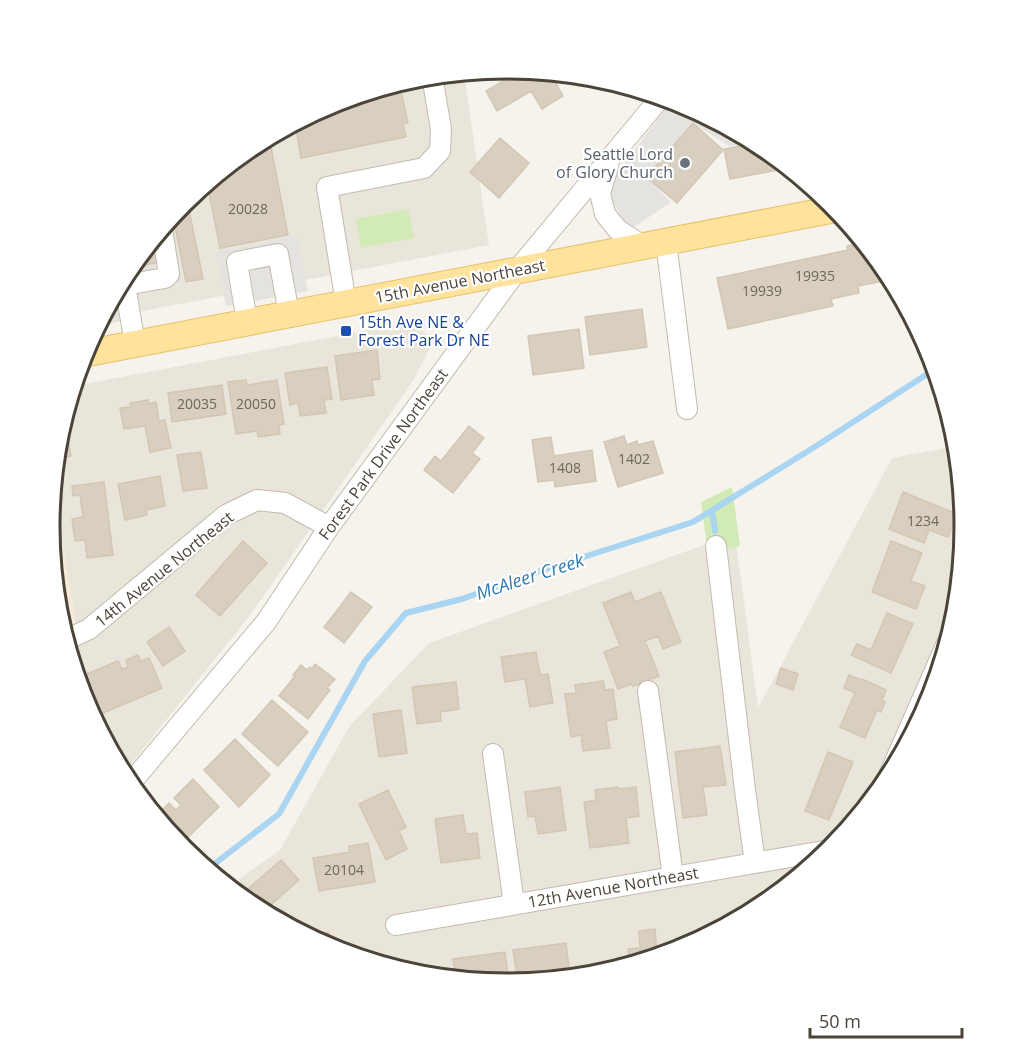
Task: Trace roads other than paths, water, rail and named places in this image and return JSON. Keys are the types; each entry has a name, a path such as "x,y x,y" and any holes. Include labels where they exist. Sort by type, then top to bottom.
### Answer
{"main road":[{"name":"15th Avenue Northeast","path":"96,350 824,211"}],"street":[{"path":"346,303 327,187 424,168 440,151 441,129 434,86"},
{"name":"Forest Park Drive Northeast","path":"137,776 266,622 328,527 518,269 655,104"},
{"path":"612,156 600,193 605,214 618,230 655,244 687,409"},
{"path":"131,284 165,278 169,274 164,240"},
{"path":"247,322 237,262 278,254 289,314"},
{"path":"126,292 135,344"},
{"name":"14th Avenue Northeast","path":"74,636 89,629 226,515 257,500 285,503 328,527"},
{"path":"716,546 755,863"},
{"path":"648,691 673,877"},
{"path":"493,754 514,904"},
{"name":"12th Avenue Northeast","path":"396,925 811,853"}],"waterway":[{"name":"McAleer Creek","path":"214,864 279,814 365,661 406,613 462,599 549,568 693,522 927,374"},
{"path":"712,511 715,531"}],"place":[{"name":"Seattle Lord of Glory Church","path":"685,163"},
{"name":"15th Ave NE & Forest Park Dr NE","path":"346,331"}]}
